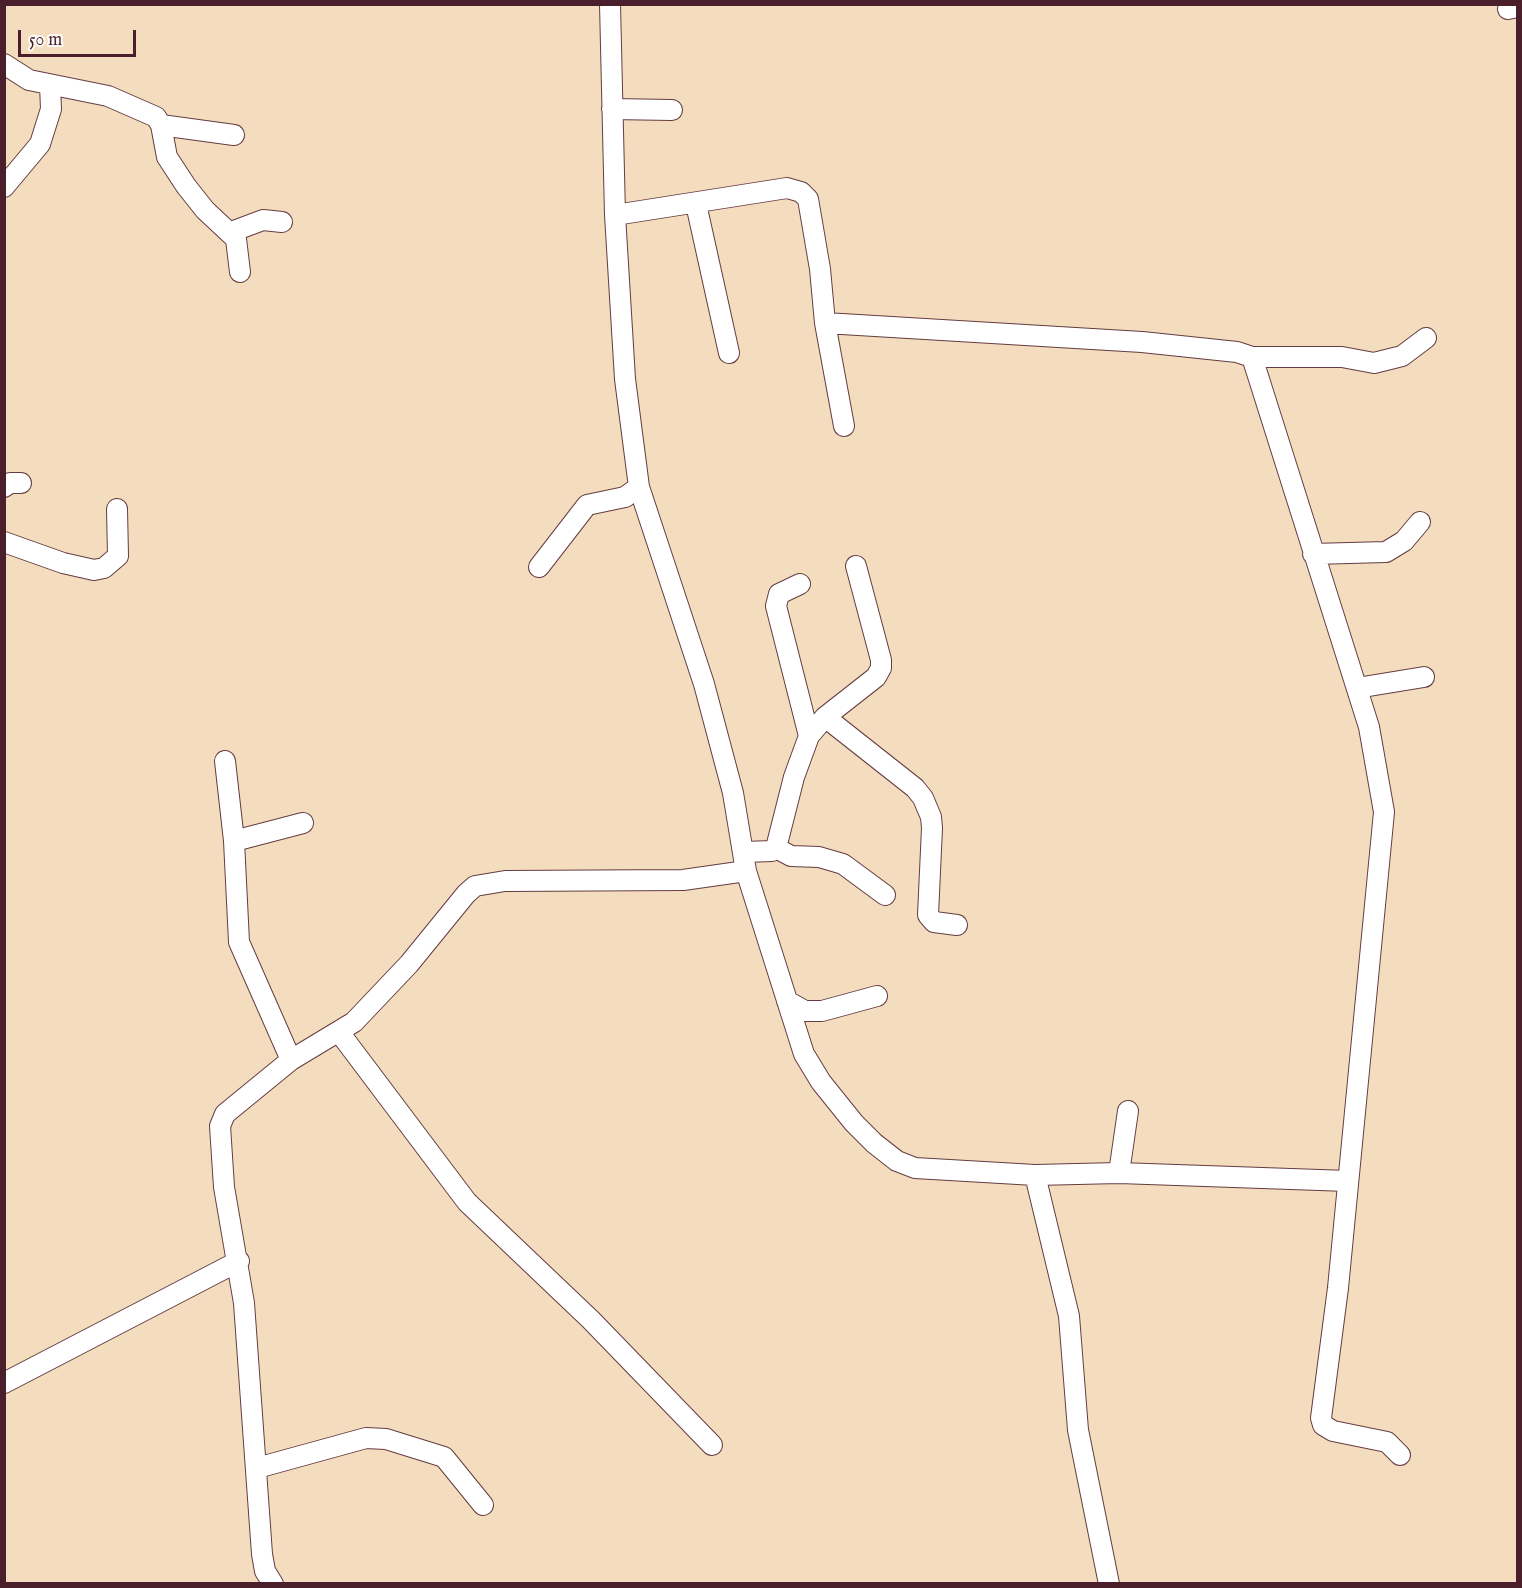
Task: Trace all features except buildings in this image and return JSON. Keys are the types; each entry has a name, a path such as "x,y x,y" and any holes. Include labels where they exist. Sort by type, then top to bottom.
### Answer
{"street":[{"path":"610,4 615,215 625,380 639,487 704,684 733,793 745,861 787,1001 804,1054 821,1082 854,1123 897,1161 915,1167 1035,1175 1119,1173 1348,1180"},
{"path":"4,64 29,80 108,96 156,117 161,125 167,157 205,210 236,239 240,272"},
{"path":"4,187 40,144 51,109 50,85"},
{"path":"612,109 672,110"},
{"path":"161,125 234,135"},
{"path":"615,215 787,188 801,192 808,199 820,269 825,323 844,426"},
{"path":"696,204 729,353"},
{"path":"231,232 263,220 282,222"},
{"path":"825,323 1142,342 1237,352 1252,357 1342,357 1374,363 1402,356 1426,338"},
{"path":"1252,357 1369,727 1384,812 1338,1288 1321,1418 1323,1425 1334,1431 1387,1442 1400,1455"},
{"path":"539,567 587,505 625,496 639,487"},
{"path":"4,542 63,563 94,570 104,568 118,556 117,509"},
{"path":"1313,554 1386,552 1404,541 1420,522"},
{"path":"273,1584 266,1571 262,1554 239,1261 224,1187 220,1126 225,1114 291,1060 354,1022 475,886 505,881 683,880 745,861 776,848 794,777 809,736 825,717 876,677 880,668 881,660 856,566"},
{"path":"800,584 779,594 776,606 809,736"},
{"path":"1357,688 1424,677"},
{"path":"825,717 915,788 923,798 931,817 932,828 928,915 934,922 957,925"},
{"path":"225,762 234,841 239,942 291,1060"},
{"path":"234,841 303,823"},
{"path":"776,848 791,856 819,857 843,864 885,895"},
{"path":"787,1001 805,1011 822,1011 877,996"},
{"path":"339,1032 466,1202 562,1291 712,1445"},
{"path":"1119,1173 1128,1111"},
{"path":"1035,1175 1069,1316 1078,1430 1109,1584"},
{"path":"4,1383 239,1261"},
{"path":"257,1468 366,1438 386,1439 444,1457 483,1505"}]}
